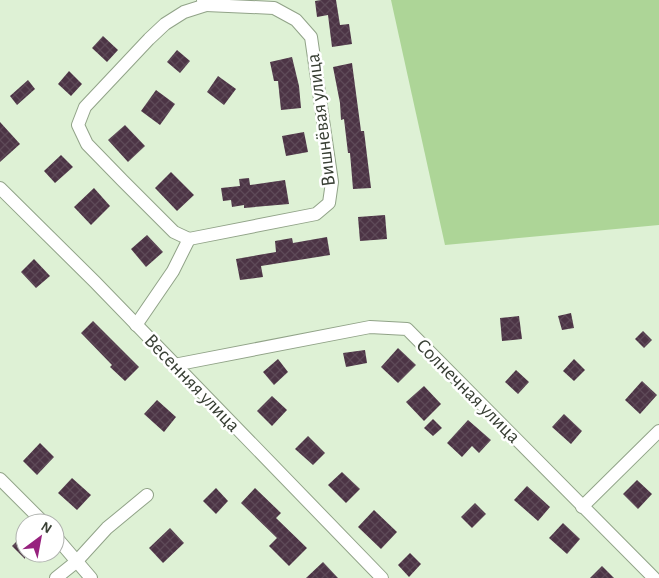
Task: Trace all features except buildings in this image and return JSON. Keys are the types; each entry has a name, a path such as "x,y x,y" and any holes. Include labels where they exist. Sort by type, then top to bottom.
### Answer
{"street":[{"path":"136,325 173,271 189,239 174,232 105,163 87,144 78,125 85,107 149,39 165,24 205,2"},
{"name":"Вишнёвая улица","path":"189,239 316,214 329,203 332,182 311,37 296,20 274,8 205,2"},
{"name":"Весенняя улица","path":"0,188 382,578"},
{"name":"Солнечная улица","path":"174,365 370,327 407,329 654,578"},
{"path":"582,507 659,431"},
{"path":"0,479 34,513"},
{"path":"56,578 76,562 107,528 147,495"},
{"path":"65,548 91,578"}],"green space":[{"path":"391,0 659,0 659,225 445,245"}]}
